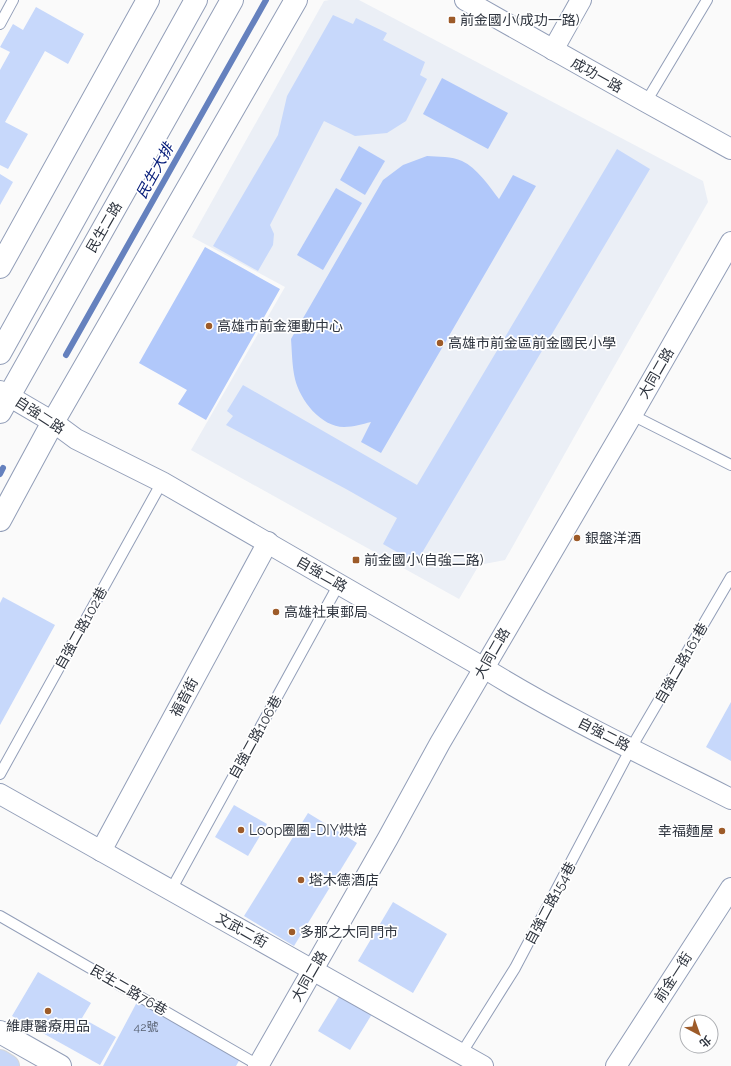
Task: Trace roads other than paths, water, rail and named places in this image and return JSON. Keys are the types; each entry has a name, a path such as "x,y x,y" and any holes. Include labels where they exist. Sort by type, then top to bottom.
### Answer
{"main road":[{"path":"0,267 148,0"},
{"name":"民生二路","path":"0,353 196,0"},
{"name":"民生二路","path":"3,399 232,0"},
{"path":"0,520 53,422 296,0"},
{"path":"0,1032 60,1066"},
{"path":"0,1061 8,1066"}],"street":[{"name":"成功一路","path":"465,0 731,149"},
{"path":"553,50 581,0"},
{"name":"大同二路","path":"258,1065 388,838 440,743 632,415 731,242"},
{"name":"自強二路","path":"3,399 53,422 76,439 162,482 268,542 484,668 517,689 603,735 731,799"},
{"name":"福音街","path":"101,851 268,542"},
{"name":"文武二街","path":"0,794 483,1066"},
{"name":"前金一街","path":"616,1066 731,888"}],"lane":[{"path":"0,24 13,0"},
{"path":"646,102 707,0"},
{"path":"632,415 731,465"},
{"name":"自強二路102巷","path":"0,774 162,482"},
{"name":"自強二路161巷","path":"631,748 731,577"},
{"name":"自強二路106巷","path":"171,890 339,584"},
{"name":"自強二路154巷","path":"461,1054 516,968 631,748"},
{"name":"民生二路76巷","path":"0,916 258,1065"}],"waterway":[{"name":"民生大排","path":"66,355 266,0"},
{"name":"民生大排","path":"0,474 3,468"}],"place":[{"name":"前金國小(成功一路)","path":"452,20"},
{"name":"高雄市前金運動中心","path":"209,326"},
{"name":"高雄市前金區前金國民小學","path":"440,343"},
{"name":"銀盤洋酒","path":"577,538"},
{"name":"前金國小(自強二路)","path":"356,560"},
{"name":"高雄社東郵局","path":"276,612"},
{"name":"Loop圈圈-DIY烘焙","path":"241,830"},
{"name":"幸福麵屋","path":"722,831"},
{"name":"塔木德酒店","path":"301,880"},
{"name":"多那之大同門市","path":"292,932"},
{"name":"維康醫療用品","path":"48,1011"}]}
